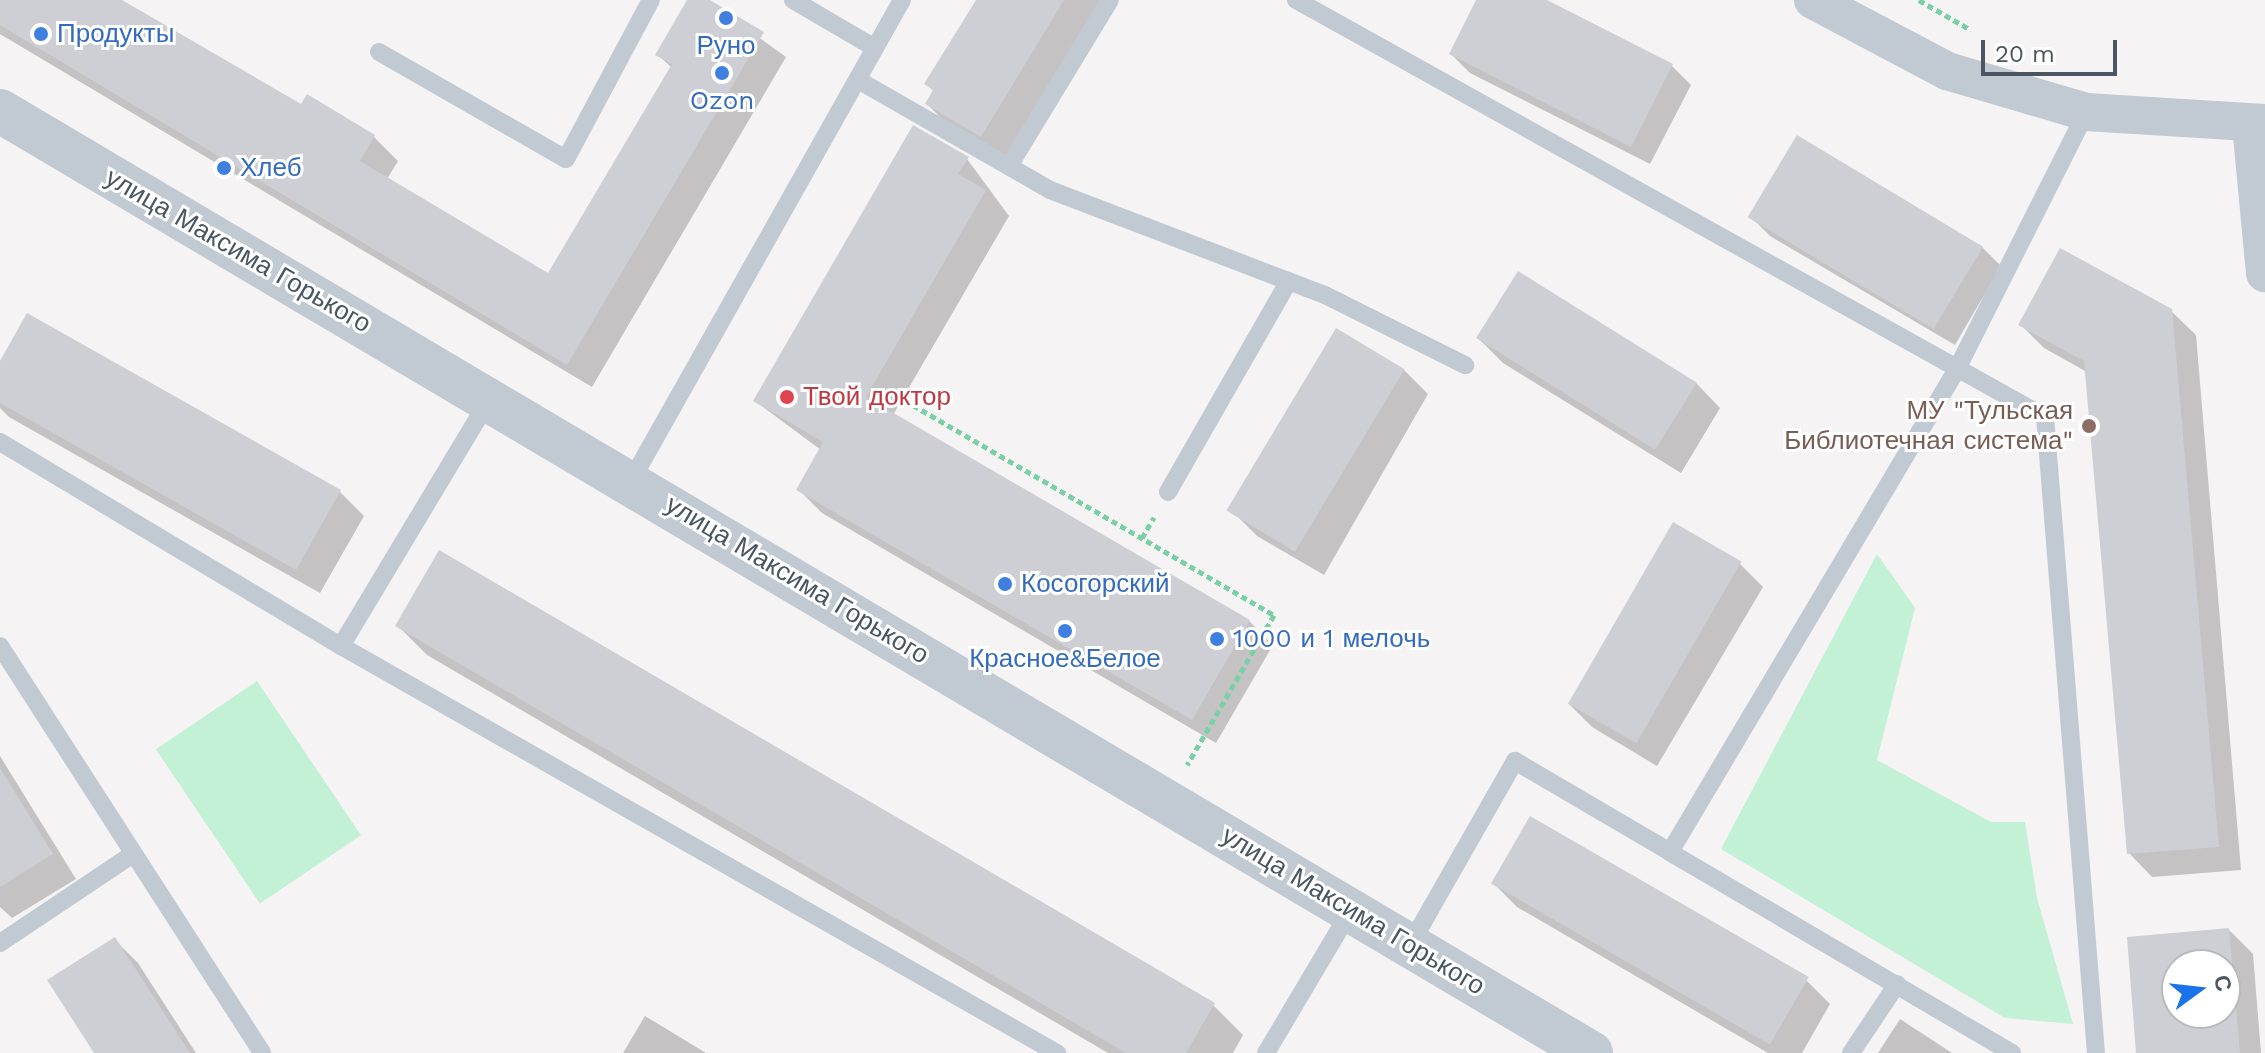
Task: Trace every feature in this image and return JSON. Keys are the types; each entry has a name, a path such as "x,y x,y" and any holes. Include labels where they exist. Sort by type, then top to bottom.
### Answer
{"street":[{"path":"1813,0 1947,71 2086,112 2258,124 2265,273"},
{"name":"улица Максима Горького","path":"0,111 490,397 1591,1053"}],"lane":[{"path":"379,52 566,159 651,0"},
{"path":"793,0 875,48"},
{"path":"631,481 902,0"},
{"path":"1009,166 1110,0"},
{"path":"1296,0 2045,417 2096,1053"},
{"path":"858,80 1050,190 1289,281 1465,365"},
{"path":"1670,852 1957,369 2086,112"},
{"path":"1168,492 1289,281"},
{"path":"341,646 490,397"},
{"path":"0,442 341,646 1057,1053"},
{"path":"0,646 130,856 262,1053"},
{"path":"1410,945 1515,761 2012,1053"},
{"path":"0,943 130,856"},
{"path":"1266,1053 1351,910"},
{"path":"1851,1053 1897,984"}],"path":[{"path":"1919,0 1971,30"},
{"path":"913,405 1274,615 1181,776"}],"green space":[{"path":"1877,554 1915,608 1877,760 1991,822 2025,822 2037,898 2073,1024 2005,1018 1721,849"},
{"path":"257,681 361,835 260,903 156,749"}],"building":[{"path":"0,0 122,0 301,104 307,94 375,135 360,161 548,273 672,64 655,55 687,0 710,0 764,32 567,365 0,25"},
{"path":"976,0 1064,0 981,137 925,104 933,90 924,84"},
{"path":"1476,0 1547,0 1673,64 1631,147 1449,54"},
{"path":"913,125 969,157 958,174 986,190 866,397 1250,620 1192,720 796,490 823,442 753,401"},
{"path":"1797,135 1983,247 1934,329 1748,217"},
{"path":"2060,248 2172,309 2219,847 2127,854 2084,361 2018,325"},
{"path":"1518,271 1697,383 1655,450 1476,338"},
{"path":"27,313 341,490 296,570 0,403 0,361"},
{"path":"1336,328 1405,369 1295,552 1226,511"},
{"path":"1673,522 1741,562 1636,743 1568,704"},
{"path":"439,550 1215,1003 1186,1053 1126,1053 395,626"},
{"path":"0,768 53,854 0,887"},
{"path":"1530,816 1809,977 1770,1045 1491,884"},
{"path":"2229,928 2231,949 2161,949 2161,1029 2238,1029 2240,1053 2136,1053 2127,937"},
{"path":"115,937 190,1053 94,1053 47,980"}],"place":[{"name":"Руно","path":"726,18"},
{"name":"Продукты","path":"41,34"},
{"name":"Ozon","path":"722,73"},
{"name":"Хлеб","path":"224,168"},
{"name":"Твой доктор","path":"787,397"},
{"name":"МУ \"Тульская Библиотечная система\"","path":"2089,426"},
{"name":"Косогорский","path":"1005,584"},
{"name":"Красное&Белое","path":"1065,631"},
{"name":"1000 и 1 мелочь","path":"1217,639"}]}
